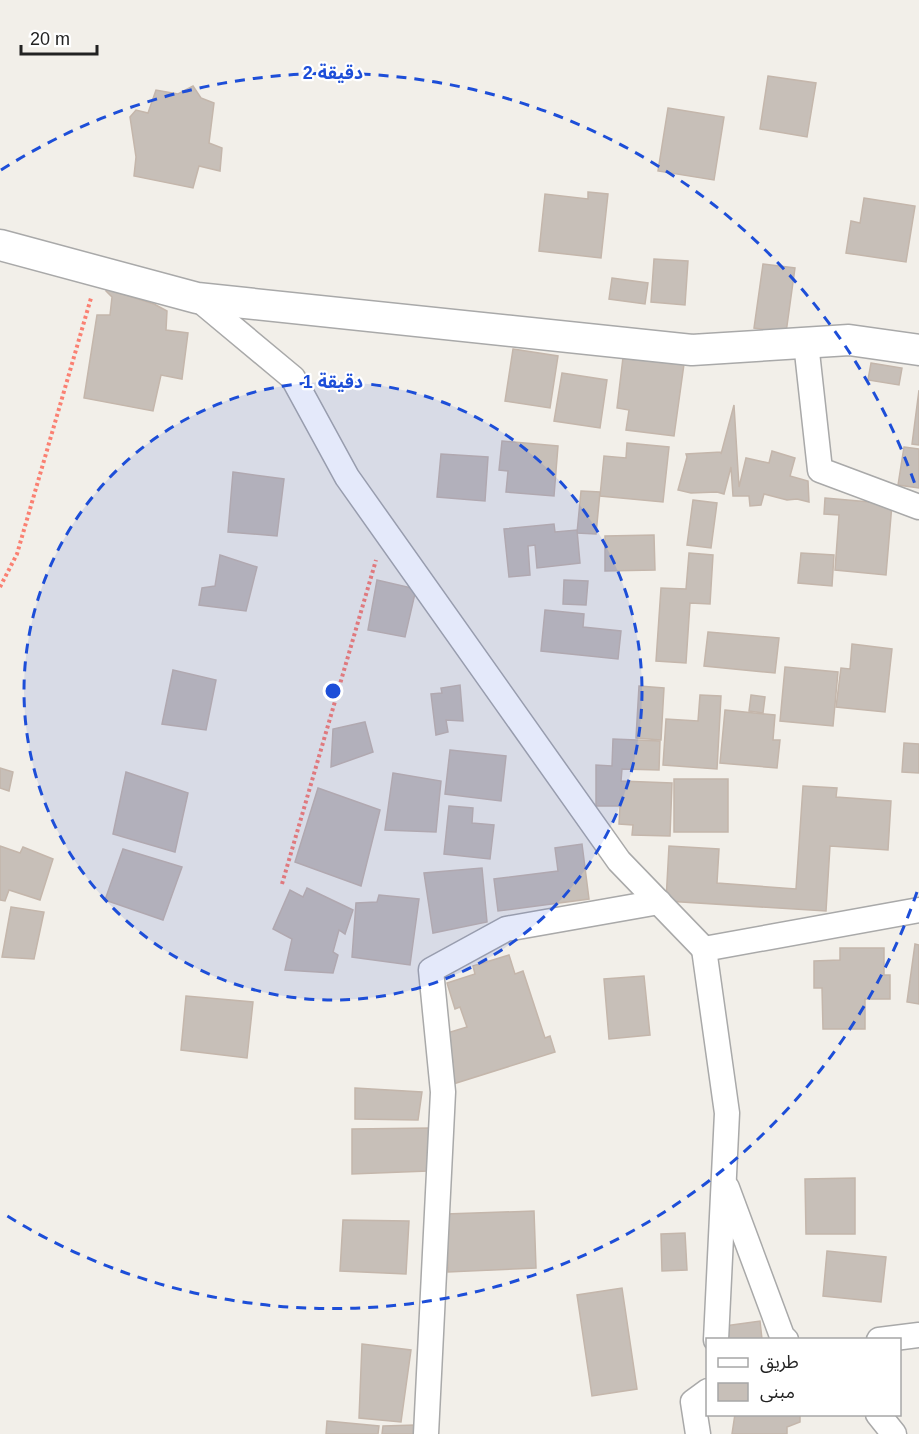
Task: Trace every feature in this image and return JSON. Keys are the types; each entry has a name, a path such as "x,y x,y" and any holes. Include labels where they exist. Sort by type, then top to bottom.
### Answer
{"street":[{"path":"0,246 197,298 692,350 849,340 919,350"},
{"path":"197,298 293,378 347,477 619,861 704,949 727,1113 716,1338"},
{"path":"806,343 820,470 919,507"},
{"path":"426,1434 443,1092 431,970 506,930 659,902"},
{"path":"704,949 919,910"},
{"path":"724,1179 784,1338"},
{"path":"895,1338 919,1335"},
{"path":"698,1434 693,1401 706,1391"},
{"path":"880,1416 894,1434"}],"path":[{"path":"0,586 17,554 99,272"},
{"path":"282,884 385,531"}],"building":[{"path":"768,76 816,83 807,137 760,129"},
{"path":"193,86 201,98 214,103 209,143 222,148 220,171 199,166 193,188 134,176 136,157 130,117 136,110 148,113 156,90 178,94"},
{"path":"668,108 724,117 714,180 658,171"},
{"path":"588,192 608,194 601,258 539,251 545,194 588,199"},
{"path":"864,198 915,206 906,262 846,253 851,221 860,223"},
{"path":"654,259 688,261 685,305 651,302"},
{"path":"763,264 795,268 786,333 754,328"},
{"path":"119,277 116,292 154,304 167,311 166,330 188,333 182,379 161,375 153,411 84,398 97,315 110,315 112,297 106,291 108,278"},
{"path":"612,278 648,283 645,304 609,299"},
{"path":"513,349 558,356 550,408 505,401"},
{"path":"624,349 685,357 674,436 626,430 629,410 617,408"},
{"path":"871,363 902,368 899,385 868,380"},
{"path":"562,373 607,380 600,428 554,421"},
{"path":"919,390 919,445 912,444"},
{"path":"734,405 739,487 746,458 769,463 772,451 795,458 790,476 808,481 809,502 797,499 787,500 764,494 761,505 750,506 749,496 733,496 731,467 724,494 691,493 678,490 686,454 721,452 721,454"},
{"path":"502,441 558,446 554,496 506,492 508,471 499,470"},
{"path":"627,443 669,447 663,502 600,496 604,456 626,458"},
{"path":"904,447 919,449 919,488 898,485"},
{"path":"441,454 488,457 485,501 437,497"},
{"path":"233,472 284,479 277,536 228,532"},
{"path":"581,491 600,492 596,534 577,533"},
{"path":"825,498 892,504 886,575 835,570 839,515 824,514"},
{"path":"693,500 717,503 711,548 687,545"},
{"path":"554,524 555,532 577,530 580,563 537,568 535,545 528,546 530,575 509,577 504,529"},
{"path":"654,535 655,570 605,571 605,536"},
{"path":"689,553 713,555 710,604 690,603 686,663 656,661 661,588 686,589"},
{"path":"801,553 834,555 832,586 798,583"},
{"path":"220,555 257,567 246,611 199,605 202,588 215,586"},
{"path":"377,580 416,589 405,637 368,630"},
{"path":"564,580 588,581 586,605 563,604"},
{"path":"545,610 584,614 583,627 621,631 618,659 541,651"},
{"path":"708,632 779,638 775,673 704,666"},
{"path":"852,644 892,649 885,712 836,707 841,668 850,669"},
{"path":"785,667 838,672 833,726 780,721"},
{"path":"173,670 216,680 206,730 162,724"},
{"path":"460,685 463,721 446,720 448,732 436,735 431,694 442,693 441,688"},
{"path":"639,686 664,688 661,740 636,738"},
{"path":"700,695 721,696 717,769 663,765 666,719 698,721"},
{"path":"751,695 765,697 763,713 749,711"},
{"path":"725,710 775,715 773,740 780,740 777,768 720,763"},
{"path":"365,722 373,752 331,767 333,729"},
{"path":"613,739 660,741 659,770 622,769 621,781 672,783 670,836 632,835 633,825 619,824 620,806 596,806 596,765 612,766"},
{"path":"904,743 919,744 919,773 902,772"},
{"path":"450,750 506,756 501,801 445,794"},
{"path":"0,768 13,772 9,791 0,788"},
{"path":"126,772 188,793 175,852 113,834"},
{"path":"393,773 441,781 436,832 385,830"},
{"path":"674,779 728,779 728,832 674,832"},
{"path":"803,786 837,788 836,797 891,801 888,850 830,846 826,911 666,901 669,846 719,849 717,883 796,889"},
{"path":"318,788 380,810 361,886 295,862"},
{"path":"449,806 473,808 472,823 494,825 490,859 444,854"},
{"path":"582,844 589,899 498,911 494,879 558,871 555,848"},
{"path":"0,846 20,853 23,847 53,859 40,900 9,890 5,901 0,900"},
{"path":"123,849 182,867 163,920 105,900"},
{"path":"482,868 487,922 433,933 424,873"},
{"path":"307,888 353,910 345,934 339,930 333,952 338,955 333,973 285,970 292,939 273,929 290,890 303,897"},
{"path":"379,895 419,899 410,965 352,957 356,903 377,902"},
{"path":"11,907 44,912 34,959 2,957"},
{"path":"915,944 919,945 919,1004 907,1002"},
{"path":"840,948 884,948 884,975 890,975 890,999 865,999 865,1029 823,1029 822,988 814,988 814,961 840,960"},
{"path":"509,955 515,974 523,971 545,1038 550,1036 555,1052 450,1085 444,1065 453,1062 444,1034 467,1027 460,1007 455,1009 447,983 475,974 473,966"},
{"path":"644,976 650,1035 609,1039 604,979"},
{"path":"186,996 253,1002 247,1058 181,1050"},
{"path":"355,1088 422,1092 418,1120 355,1119"},
{"path":"431,1128 428,1171 352,1174 352,1129"},
{"path":"855,1178 855,1234 806,1234 805,1179"},
{"path":"534,1211 536,1268 448,1272 446,1214"},
{"path":"343,1220 409,1221 406,1274 340,1271"},
{"path":"685,1233 687,1270 662,1271 661,1234"},
{"path":"827,1251 886,1257 881,1302 823,1296"},
{"path":"622,1288 637,1389 592,1396 577,1295"},
{"path":"760,1321 762,1338 727,1338 725,1326"},
{"path":"362,1344 411,1350 401,1422 359,1418"},
{"path":"735,1416 800,1416 800,1422 787,1427 787,1434 732,1434"},
{"path":"327,1421 379,1426 378,1434 326,1434"},
{"path":"415,1425 414,1434 382,1434 383,1426"}]}
